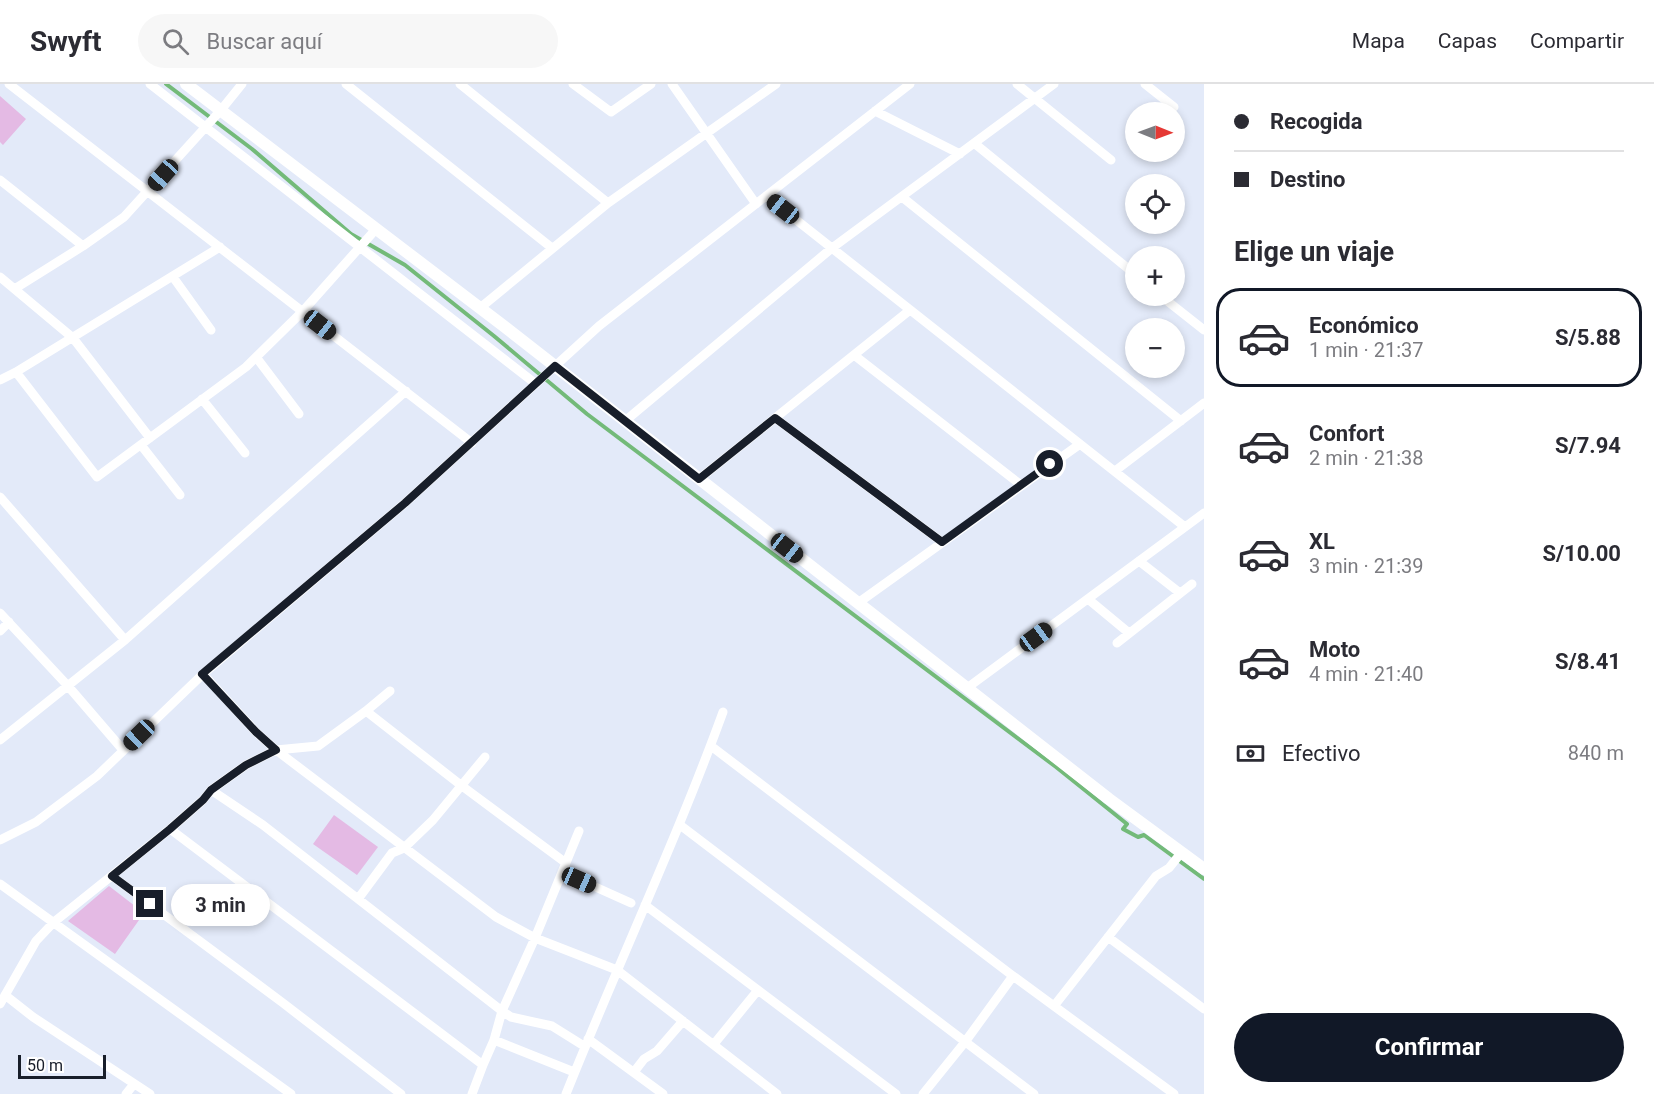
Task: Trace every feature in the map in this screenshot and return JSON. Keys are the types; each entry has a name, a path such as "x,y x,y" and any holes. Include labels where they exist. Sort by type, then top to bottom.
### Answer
{"street":[{"path":"9,84 472,442"},
{"path":"150,84 536,384"},
{"path":"186,84 555,366 1109,799 1204,869"},
{"path":"16,288 124,218 242,84"},
{"path":"346,84 552,248"},
{"path":"460,84 608,203"},
{"path":"573,84 612,112 651,84"},
{"path":"672,84 756,204"},
{"path":"480,308 608,203 776,84"},
{"path":"0,840 36,822 97,776 202,674 405,503 599,326 910,84"},
{"path":"1017,84 1111,160"},
{"path":"625,421 832,248 1054,84"},
{"path":"1145,84 1168,102"},
{"path":"875,111 960,154"},
{"path":"974,143 1125,266"},
{"path":"0,180 83,246"},
{"path":"766,196 1185,527"},
{"path":"902,197 1181,421"},
{"path":"16,372 97,477 246,367 303,311 376,229"},
{"path":"0,380 73,338 220,247"},
{"path":"0,276 73,338 150,438"},
{"path":"172,276 211,330"},
{"path":"1174,306 1204,330"},
{"path":"699,479 910,310"},
{"path":"854,355 1021,485"},
{"path":"256,357 299,414"},
{"path":"0,740 125,640 406,391"},
{"path":"202,399 245,453"},
{"path":"1115,471 1204,403"},
{"path":"775,418 942,542"},
{"path":"858,603 1080,444"},
{"path":"141,445 180,495"},
{"path":"0,497 125,640"},
{"path":"967,688 1204,513"},
{"path":"1139,561 1180,593"},
{"path":"1117,643 1192,584"},
{"path":"1088,599 1129,633"},
{"path":"0,613 68,686 123,750"},
{"path":"0,631 9,622"},
{"path":"202,674 276,750 496,917 535,938 617,970 777,1094"},
{"path":"0,1004 36,941 54,922 170,829 211,790 246,765 276,750 318,746 390,691"},
{"path":"366,711 564,868 630,903"},
{"path":"568,1092 586,1042 680,825 723,712"},
{"path":"711,746 1013,976 1173,1094"},
{"path":"358,899 392,853 404,848 433,820 485,757"},
{"path":"211,790 263,825 502,1011 511,1017 552,1026 586,1042 634,1072 663,1094"},
{"path":"680,825 1034,1094"},
{"path":"170,829 483,1065"},
{"path":"472,1094 494,1040 502,1011 579,831"},
{"path":"1054,1006 1156,876 1169,868 1182,853"},
{"path":"112,876 401,1094"},
{"path":"0,884 291,1094"},
{"path":"645,905 896,1094"},
{"path":"1108,938 1204,1009"},
{"path":"923,1094 965,1042 1013,976"},
{"path":"714,1044 758,990"},
{"path":"5,995 33,1017 150,1094"},
{"path":"634,1072 644,1059 657,1051 683,1021"},
{"path":"494,1040 574,1071"},
{"path":"126,1094 134,1084"}],"shaded area":[{"path":"0,96 26,119 3,145 0,142"},
{"path":"334,815 378,847 357,875 313,844"},
{"path":"109,886 144,913 115,954 68,921"}],"waterway":[{"path":"166,84 252,149 351,234 405,265 587,414 1056,767 1127,824 1123,829 1138,837 1144,835 1204,879"}],"route":[{"path":"150,904 112,876 170,829 211,790 246,765 276,750 202,674 405,503 555,366 699,479 775,418 942,542 1050,464"}]}
